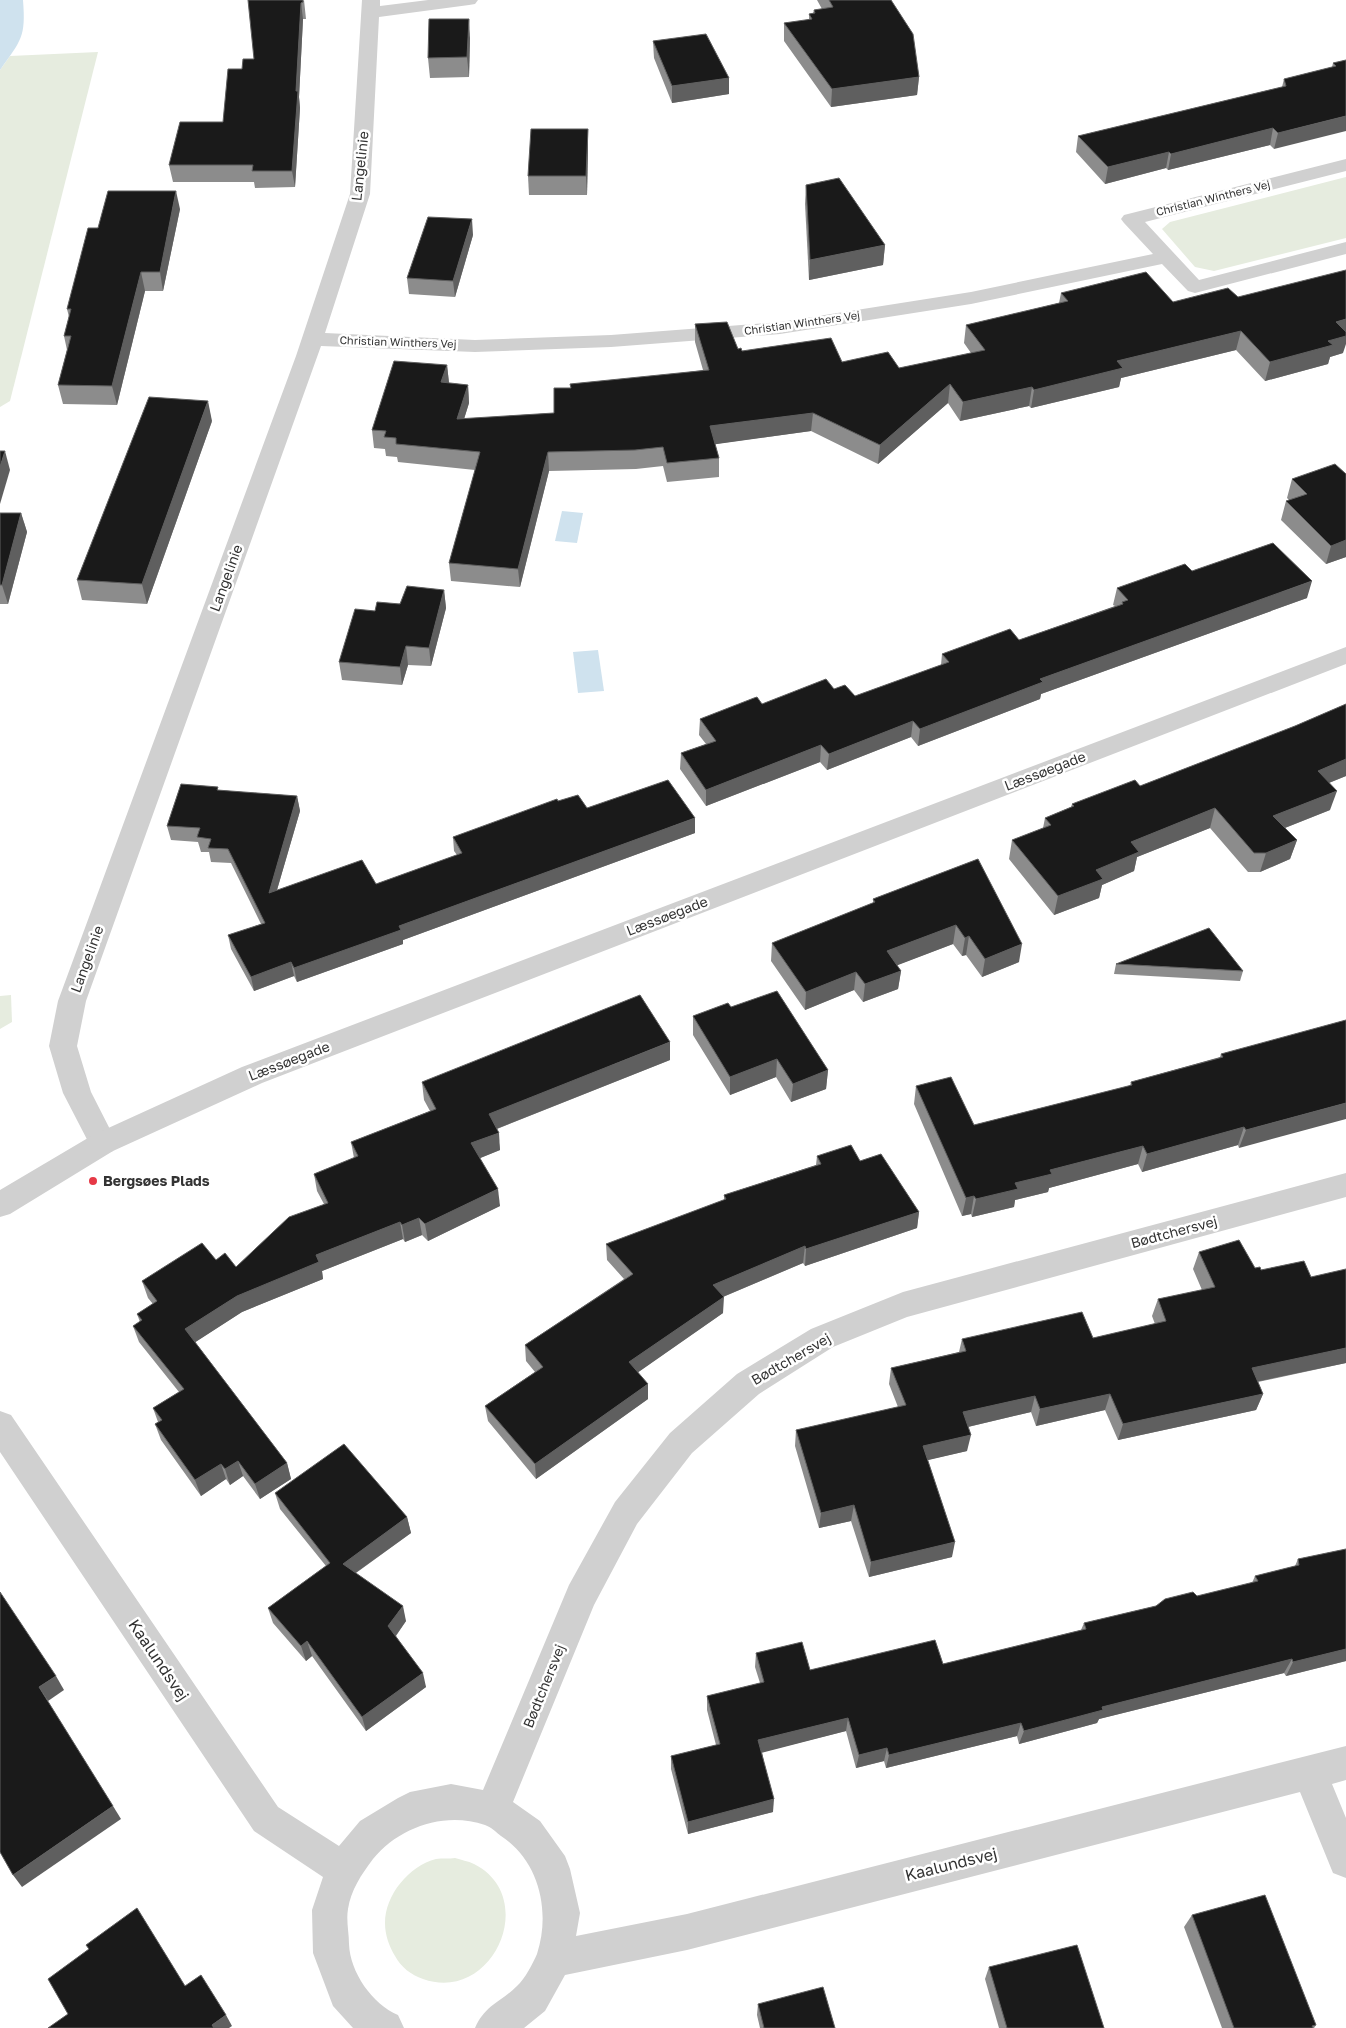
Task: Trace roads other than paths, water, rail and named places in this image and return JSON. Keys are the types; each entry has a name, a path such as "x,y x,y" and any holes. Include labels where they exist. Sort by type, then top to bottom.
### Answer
{"street":[{"path":"370,6 469,0"},
{"name":"Langelinie","path":"103,1143 77,1093 63,1046 72,1001 313,339 360,194 370,6"},
{"name":"Christian Winthers Vej","path":"1346,166 1131,219 1195,287 1346,248"},
{"name":"Christian Winthers Vej","path":"313,339 475,346 611,341 780,328 972,298 1166,257"},
{"name":"Læssøegade","path":"0,1205 103,1143 252,1075 1346,655"},
{"name":"Bødtchersvej","path":"493,1810 581,1596 626,1513 681,1443 748,1384 822,1338 903,1305 1346,1185"},
{"name":"Kaalundsvej","path":"0,1425 266,1819 343,1869"},
{"name":"Kaalundsvej","path":"554,1959 687,1932 1346,1762"},
{"path":"1309,1772 1346,1860"},
{"path":"385,2028 375,2024 346,1993 331,1953 330,1910 343,1869 372,1833 410,1810 451,1802 493,1810 528,1833 552,1869 562,1913 554,1959 532,1998 494,2028"}],"water":[{"path":"0,0 23,0 24,23 21,38 0,70"},
{"path":"562,511 583,513 577,543 555,541"},
{"path":"598,650 604,691 578,693 573,652"}],"place":[{"name":"Bergsøes Plads","path":"93,1181"}]}
